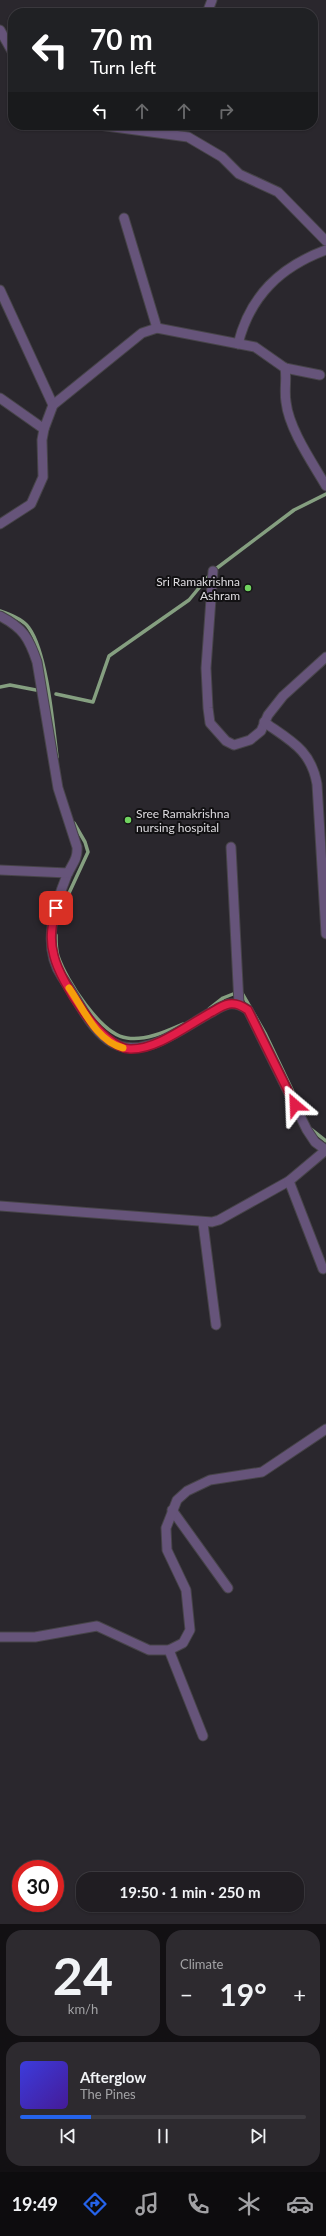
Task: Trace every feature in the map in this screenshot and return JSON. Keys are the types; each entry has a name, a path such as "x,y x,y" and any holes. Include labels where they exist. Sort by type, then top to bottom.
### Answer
{"street":[{"path":"0,30 8,44"},
{"path":"136,130 188,137 222,157 239,174 278,192 326,241"},
{"path":"124,218 157,328"},
{"path":"238,344 243,323 261,292 287,269 326,250"},
{"path":"0,290 53,405"},
{"path":"0,524 32,504 43,478 42,440 44,429 53,405 142,333 157,328 255,347 285,368 320,375"},
{"path":"285,368 287,378 286,403 298,437 326,486"},
{"path":"0,398 44,429"},
{"path":"213,571 206,668 210,724 226,741 234,746 250,740 261,731 268,714 283,696 326,657"},
{"path":"0,616 23,631 37,662 58,788 77,847 78,856 68,873 51,928 53,954 59,973 96,1028 108,1040 118,1046 138,1048 175,1035 228,1004 239,1004 248,1010 307,1130 315,1142 326,1150 290,1181 219,1220 203,1223 0,1206"},
{"path":"264,722 306,755 314,768 319,806 326,934"},
{"path":"231,847 239,1004"},
{"path":"0,870 68,873"},
{"path":"290,1181 323,1269"},
{"path":"203,1223 216,1325"},
{"path":"0,1637 36,1637 97,1626 149,1650 169,1650 183,1643 190,1630 186,1590 167,1550 166,1528 177,1500 187,1491 210,1480 262,1472 326,1429"},
{"path":"172,1510 228,1588"},
{"path":"169,1650 203,1736"}],"waterway":[{"path":"56,694 93,702 109,656 189,600 213,571 294,510 326,494"},
{"path":"0,611 16,617 23,622 29,628 35,639 45,671 57,757"},
{"path":"0,687 10,685 36,690"},
{"path":"57,919 88,852 85,842 74,823"},
{"path":"56,935 56,949 68,979 76,992 96,1017 117,1035 134,1039 149,1037 183,1024"},
{"path":"242,993 265,1033 304,1115"},
{"path":"209,1009 223,998 233,994"},
{"path":"311,1129 326,1141"}],"slow traffic":[{"path":"69,988 96,1028 108,1040 123,1048"}],"place":[{"name":"Sri Ramakrishna Ashram","path":"248,588"},
{"name":"Sree Ramakrishna nursing hospital","path":"128,820"}],"route":[{"path":"56,908 51,928 53,954 59,973 96,1028 108,1040 118,1046 128,1049 138,1048 175,1035 228,1004 239,1004 248,1010 295,1105"}]}
